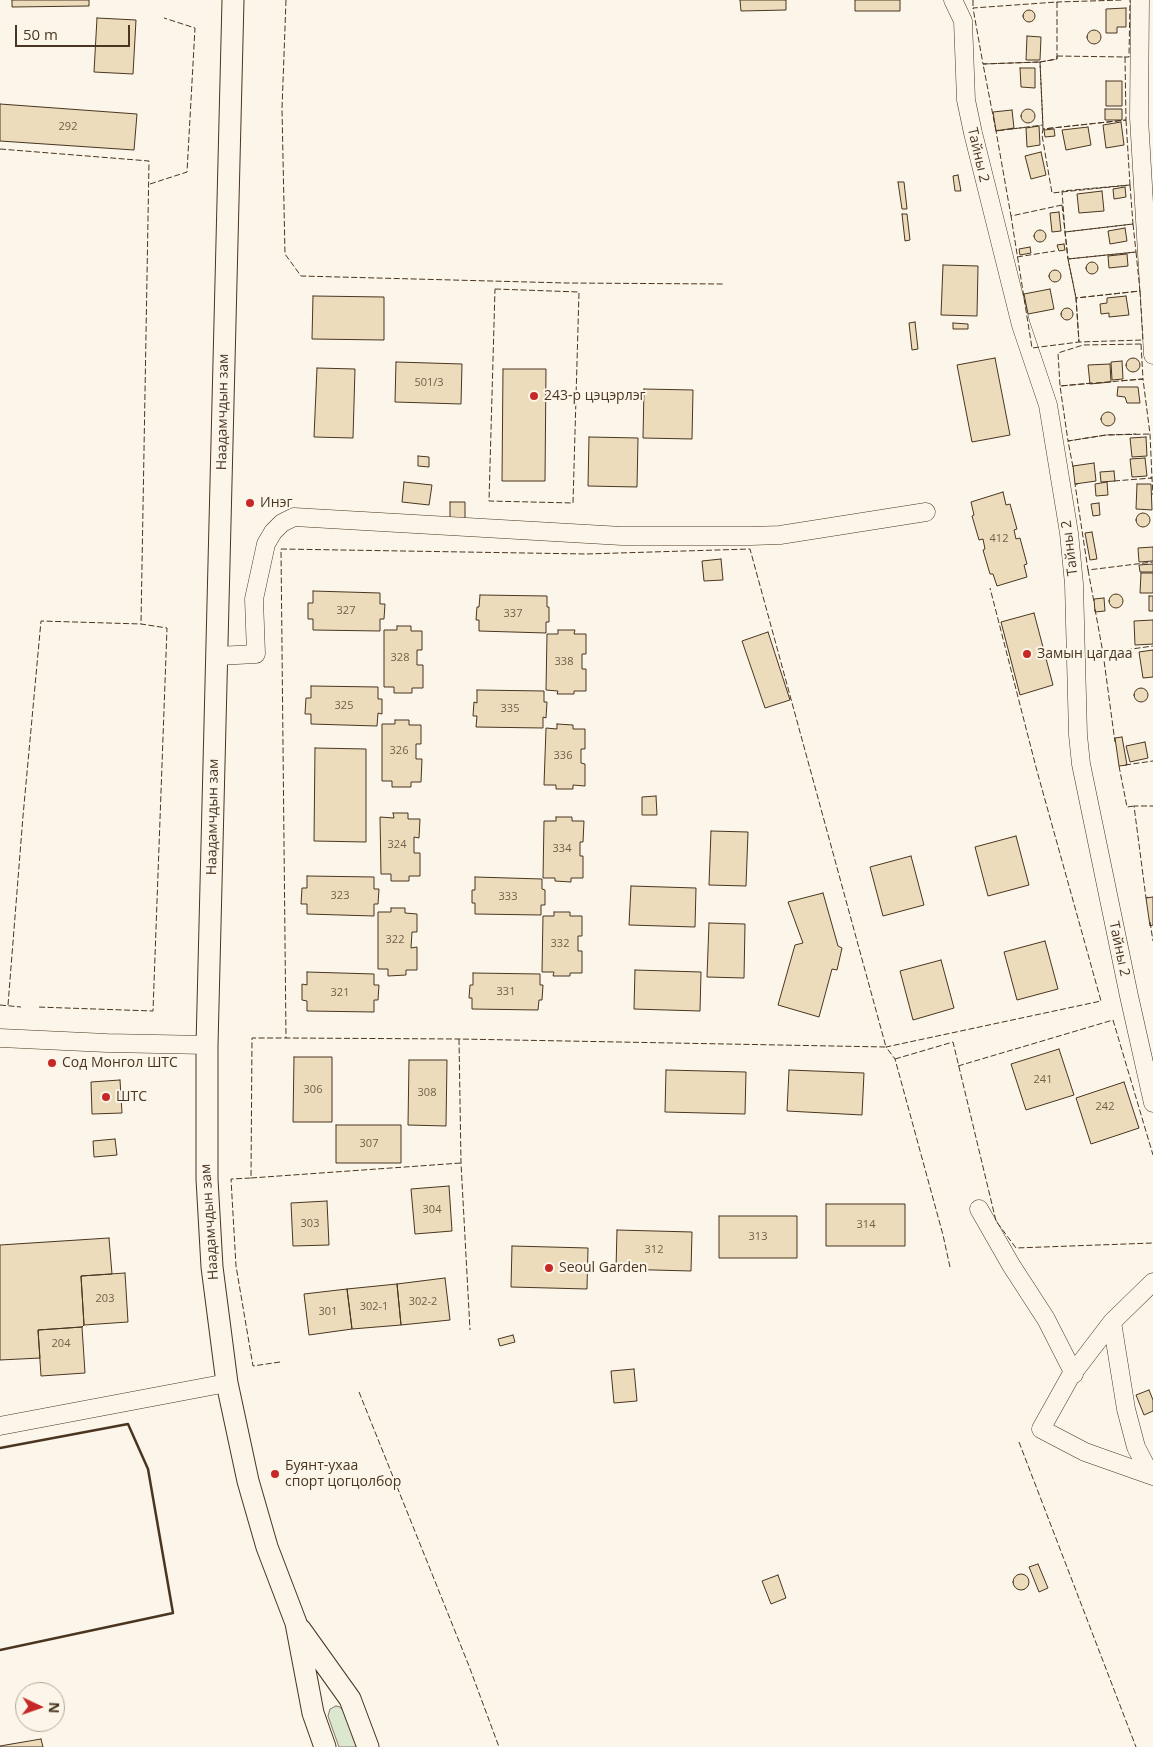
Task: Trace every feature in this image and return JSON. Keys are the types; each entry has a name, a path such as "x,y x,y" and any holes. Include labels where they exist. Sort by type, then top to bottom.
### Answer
{"main road":[{"name":"Наадамчдын зам","path":"233,0 207,1045 206,1156 211,1257 227,1383 248,1481 267,1547 296,1623 313,1713 325,1747"},
{"name":"Наадамчдын зам","path":"296,1623 350,1699 368,1747"}],"street":[{"name":"Тайны 2","path":"953,0 962,21 966,100 1021,325 1048,405 1069,533 1074,584 1078,734 1081,764 1153,1103"},
{"path":"962,21 964,0"},
{"path":"1140,0 1139,118 1153,355"},
{"path":"217,656 256,654 254,599 266,544 273,532 282,523 294,517 622,536 751,536 780,535 926,512"},
{"path":"0,1038 207,1045"},
{"path":"979,1208 1011,1265 1046,1319 1074,1374"},
{"path":"1151,1475 1085,1452 1041,1429 1070,1378 1112,1322 1153,1282"},
{"path":"1112,1322 1126,1409 1136,1447 1151,1475"},
{"path":"0,1426 227,1383"}],"green space":[{"path":"336,1706 340,1707 344,1712 357,1747 339,1747 328,1716 330,1709"}],"building":[{"path":"12,0 89,0 89,6 12,7"},
{"path":"740,0 786,0 786,10 741,11"},
{"path":"855,0 900,0 900,11 855,11"},
{"path":"1126,8 1126,27 1117,27 1117,33 1106,33 1106,9"},
{"path":"1027,10 1031,10 1035,16 1031,22 1027,22 1023,18 1023,14"},
{"path":"97,18 136,20 133,74 94,72"},
{"path":"1094,30 1099,32 1101,37 1099,42 1094,44 1089,42 1087,37 1089,32"},
{"path":"1027,36 1041,37 1040,60 1026,60"},
{"path":"1020,68 1035,68 1035,88 1021,87"},
{"path":"1106,81 1122,81 1122,106 1106,106"},
{"path":"0,104 137,114 134,150 0,141"},
{"path":"1028,109 1033,111 1035,116 1033,121 1028,123 1023,121 1021,116 1023,111"},
{"path":"1105,109 1122,109 1122,120 1105,120"},
{"path":"1012,110 1014,128 996,131 993,112"},
{"path":"1121,122 1124,145 1106,148 1103,125"},
{"path":"1039,126 1040,145 1027,147 1026,128"},
{"path":"1088,127 1091,145 1066,150 1062,130"},
{"path":"1054,129 1055,136 1045,137 1044,130"},
{"path":"1041,152 1046,175 1031,179 1025,156"},
{"path":"958,175 961,191 955,191 953,176"},
{"path":"898,182 904,182 907,209 902,209"},
{"path":"1125,187 1126,197 1114,199 1113,189"},
{"path":"1102,191 1104,211 1079,213 1077,194"},
{"path":"1059,212 1061,231 1052,232 1050,213"},
{"path":"902,214 907,214 910,240 905,241"},
{"path":"1125,228 1127,241 1110,244 1108,231"},
{"path":"1038,230 1042,230 1046,236 1042,242 1038,242 1034,238 1034,234"},
{"path":"1064,244 1065,250 1059,251 1057,245"},
{"path":"1030,247 1031,253 1020,255 1019,249"},
{"path":"1127,254 1128,266 1109,268 1108,256"},
{"path":"1090,262 1094,262 1098,268 1094,274 1090,274 1086,270 1086,266"},
{"path":"943,265 978,266 977,316 941,315"},
{"path":"1053,270 1057,270 1061,276 1057,282 1053,282 1049,278 1049,274"},
{"path":"1050,289 1054,309 1028,314 1024,294"},
{"path":"313,296 384,297 384,340 312,339"},
{"path":"1126,296 1129,315 1109,317 1109,313 1101,314 1100,304 1107,303 1107,298"},
{"path":"1065,308 1069,308 1073,314 1069,320 1065,320 1061,316 1061,312"},
{"path":"915,322 918,349 912,350 909,323"},
{"path":"953,323 968,324 968,329 953,329"},
{"path":"995,358 1010,435 972,442 957,365"},
{"path":"1133,358 1138,360 1140,365 1138,370 1133,372 1128,370 1126,365 1128,360"},
{"path":"1122,361 1123,379 1112,380 1111,362"},
{"path":"396,362 462,364 461,404 395,402"},
{"path":"1110,364 1111,382 1090,384 1088,365"},
{"path":"317,368 355,369 353,438 314,437"},
{"path":"503,369 546,369 545,481 502,481"},
{"path":"1118,387 1138,387 1140,403 1127,403 1125,397 1117,396"},
{"path":"644,389 693,390 692,439 643,438"},
{"path":"1105,412 1111,412 1115,419 1111,426 1105,426 1101,422 1101,416"},
{"path":"589,437 638,438 637,487 588,486"},
{"path":"1146,437 1147,456 1132,457 1130,438"},
{"path":"418,456 429,457 429,467 418,466"},
{"path":"1145,458 1147,476 1132,477 1130,459"},
{"path":"1094,463 1096,481 1075,484 1073,466"},
{"path":"1114,471 1115,481 1101,482 1100,472"},
{"path":"404,482 432,485 429,505 402,502"},
{"path":"1107,482 1108,495 1096,496 1095,484"},
{"path":"1137,484 1151,484 1152,510 1136,509"},
{"path":"1003,492 1006,505 1010,504 1017,529 1014,530 1016,539 1020,538 1027,564 1024,565 1027,577 997,586 993,574 990,574 983,550 985,549 983,539 979,540 972,516 974,515 971,502"},
{"path":"450,502 465,502 465,521 450,521"},
{"path":"1099,503 1100,515 1093,516 1091,504"},
{"path":"1140,513 1146,513 1150,520 1146,527 1140,527 1136,523 1136,517"},
{"path":"1092,532 1097,559 1090,560 1085,533"},
{"path":"1153,547 1153,561 1139,562 1138,548"},
{"path":"721,559 723,580 704,581 702,561"},
{"path":"1153,564 1153,572 1140,572 1139,565"},
{"path":"1141,573 1153,573 1153,593 1140,593"},
{"path":"313,591 380,593 380,604 385,604 384,619 380,619 380,631 313,630 313,619 308,619 308,603 313,603"},
{"path":"1113,594 1119,594 1123,601 1119,608 1113,608 1109,604 1109,598"},
{"path":"480,595 547,596 549,622 546,622 546,633 479,631 479,620 476,620"},
{"path":"1149,596 1153,596 1153,611 1149,611"},
{"path":"1104,598 1105,611 1095,612 1094,599"},
{"name":"Замын цагдаа","path":"1034,613 1053,685 1020,695 1001,622"},
{"path":"1153,620 1153,644 1135,645 1134,621"},
{"path":"397,626 411,626 411,631 422,631 422,650 417,650 417,665 423,665 423,688 412,688 412,693 394,693 394,687 384,687 384,630 397,630"},
{"path":"558,630 575,630 574,634 586,634 586,654 582,654 582,669 586,669 586,691 574,691 574,694 557,694 558,691 546,690 547,634 558,634"},
{"path":"768,632 790,700 765,708 742,641"},
{"path":"1153,650 1153,677 1143,678 1139,652"},
{"path":"311,686 378,687 378,699 382,699 382,714 378,713 377,726 311,724 311,714 305,714 306,698 311,698"},
{"path":"1138,688 1144,688 1148,695 1144,702 1138,702 1134,698 1134,692"},
{"path":"477,690 544,691 544,702 547,702 546,718 543,717 543,728 476,727 477,716 473,716 474,702 477,703"},
{"path":"395,720 409,720 409,725 421,725 421,744 416,744 416,759 422,759 421,782 411,782 411,787 392,787 392,781 382,781 382,724 395,724"},
{"path":"557,724 573,725 573,729 585,729 585,749 581,749 581,763 585,764 585,786 573,785 573,789 556,789 556,785 544,785 546,728 557,729"},
{"path":"1122,737 1127,765 1119,766 1115,738"},
{"path":"1145,742 1148,758 1130,762 1126,746"},
{"path":"315,748 366,749 366,842 314,841"},
{"path":"656,796 657,815 642,815 642,797"},
{"path":"393,813 408,813 408,819 420,819 419,838 414,837 414,853 420,853 420,876 409,876 409,881 391,881 391,874 381,874 380,817 394,818"},
{"path":"556,817 572,817 572,821 584,821 583,842 580,842 580,856 583,856 583,878 571,878 571,882 555,881 555,878 543,878 544,821 556,821"},
{"path":"711,831 748,832 746,886 709,885"},
{"path":"1016,836 1029,885 988,896 975,847"},
{"path":"911,856 924,905 883,916 870,867"},
{"path":"307,876 374,877 374,889 379,889 378,904 374,904 374,916 307,914 307,904 301,904 302,888 307,888"},
{"path":"475,877 542,879 542,889 545,890 545,905 541,905 541,915 475,914 475,903 472,903 472,890 475,890"},
{"path":"631,886 696,888 695,927 629,925"},
{"path":"823,893 838,946 842,948 837,970 832,969 819,1017 778,1005 795,945 803,943 788,902"},
{"path":"1153,897 1153,925 1150,926 1146,898"},
{"path":"391,908 405,908 405,913 417,914 417,932 412,932 411,948 417,947 417,970 406,970 406,975 388,976 388,969 378,969 378,912 391,912"},
{"path":"554,912 570,912 570,916 582,916 582,936 578,936 578,951 582,951 582,973 570,973 570,976 553,976 554,972 542,972 543,916 554,916"},
{"path":"709,923 745,924 744,978 707,977"},
{"path":"1045,941 1058,989 1017,1000 1004,952"},
{"path":"941,960 954,1008 913,1020 900,971"},
{"path":"635,970 701,972 700,1011 634,1009"},
{"path":"307,972 374,974 374,985 379,985 378,1000 374,1000 374,1012 307,1011 307,1001 302,1000 302,984 307,985"},
{"path":"473,973 540,974 540,985 543,985 542,1000 539,1000 538,1010 472,1009 472,998 469,998 470,985 473,985"},
{"path":"1059,1049 1074,1095 1026,1110 1011,1064"},
{"path":"294,1057 332,1057 332,1122 293,1122"},
{"path":"409,1060 447,1060 446,1126 408,1125"},
{"path":"666,1070 746,1072 745,1114 665,1112"},
{"path":"789,1070 864,1073 862,1115 787,1111"},
{"name":"ШТС","path":"120,1080 122,1113 92,1114 91,1082"},
{"path":"1124,1082 1139,1128 1091,1144 1076,1098"},
{"path":"336,1125 401,1125 401,1163 336,1163"},
{"path":"115,1139 117,1155 94,1157 93,1141"},
{"path":"449,1186 452,1231 415,1234 411,1189"},
{"path":"327,1201 329,1245 293,1246 291,1203"},
{"path":"826,1204 905,1204 905,1246 826,1246"},
{"path":"719,1216 797,1216 797,1258 719,1258"},
{"path":"617,1230 692,1232 691,1271 616,1269"},
{"path":"109,1238 112,1274 81,1276 84,1325 82,1327 38,1330 40,1358 0,1360 0,1245"},
{"name":"Seoul Garden","path":"512,1246 588,1248 587,1289 511,1287"},
{"path":"125,1273 128,1322 84,1325 81,1276"},
{"path":"445,1278 450,1320 401,1325 397,1284"},
{"path":"397,1284 401,1325 352,1329 347,1289"},
{"path":"347,1289 352,1329 309,1335 304,1294"},
{"path":"82,1327 85,1373 41,1376 38,1330"},
{"path":"513,1335 515,1342 500,1346 498,1339"},
{"path":"634,1369 637,1401 614,1403 611,1371"},
{"path":"1149,1390 1153,1400 1153,1411 1144,1415 1136,1395"},
{"path":"1038,1564 1048,1588 1039,1592 1029,1567"},
{"path":"1021,1574 1029,1582 1021,1590 1013,1582"},
{"path":"778,1575 786,1598 771,1604 762,1581"},
{"path":"41,1739 43,1747 0,1747 0,1746"}],"fence":[{"path":"286,0 282,109 285,254 301,276 566,283 723,284"},
{"path":"973,0 974,8"},
{"path":"1057,3 1123,0"},
{"path":"1124,57 1129,57 1130,0"},
{"path":"1057,2 1057,59 1040,62 983,64 973,8 1057,2"},
{"path":"150,184 187,172 195,28 164,18"},
{"path":"1057,56 1125,57 1126,120 1043,129 1040,62 1057,59 1057,56"},
{"path":"1040,62 1043,125 996,131 983,64 1040,62"},
{"path":"1126,120 1130,185 1052,193 1042,135 1043,129 1126,120"},
{"path":"1011,129 1029,127"},
{"path":"999,130 996,131 1011,216"},
{"path":"0,149 149,161 141,624"},
{"path":"1130,185 1133,224 1065,232 1062,191 1130,185"},
{"path":"1062,205 1068,259 1076,298 1079,342 1032,348 1011,216 1062,205"},
{"path":"1133,224 1136,252 1068,259 1065,232 1133,224"},
{"path":"1017,257 1055,251"},
{"path":"1136,252 1140,291 1076,298 1068,259 1136,252"},
{"path":"495,289 579,292 573,503 489,501 495,289"},
{"path":"1140,291 1143,340 1079,342 1076,298 1140,291"},
{"path":"1141,344 1143,379 1060,386 1058,353 1083,345 1141,344"},
{"path":"1114,481 1152,478 1150,434 1143,379 1119,381"},
{"path":"1092,383 1060,386 1068,441 1106,435 1136,434"},
{"path":"1073,467 1068,441 1106,435 1150,434"},
{"path":"1150,478 1152,478 1153,495"},
{"path":"1078,484 1075,484 1088,570 1153,562"},
{"path":"281,549 586,554 750,549 886,1047 459,1039 286,1038 281,549"},
{"path":"1088,570 1094,602"},
{"path":"950,1267 895,1059 886,1047 1101,1001 1037,771 990,588"},
{"path":"1095,609 1103,653 1153,646"},
{"path":"8,1005 41,621 141,624 167,628 153,1011 37,1007"},
{"path":"1103,653 1115,742"},
{"path":"1125,765 1153,761"},
{"path":"1119,766 1127,807 1134,806"},
{"path":"1148,897 1146,898 1134,806 1153,806"},
{"path":"1150,922 1153,941"},
{"path":"0,1005 21,1007"},
{"path":"958,1066 1113,1020 1153,1155"},
{"path":"280,1362 253,1366 236,1266 231,1179 251,1178 252,1038 286,1038"},
{"path":"459,1039 461,1163 470,1330"},
{"path":"895,1059 953,1042 996,1221 1016,1248 1153,1243"},
{"path":"251,1178 461,1163"},
{"path":"359,1392 469,1666 499,1747"},
{"path":"1019,1442 1136,1747"}],"wall":[{"path":"0,1448 128,1424 148,1469 173,1613 0,1650"}],"place":[{"name":"243-р цэцэрлэг","path":"534,396"},
{"name":"Инэг","path":"250,503"},
{"name":"Замын цагдаа","path":"1027,654"},
{"name":"Сод Монгол ШТС","path":"52,1063"},
{"name":"ШТС","path":"106,1097"},
{"name":"Seoul Garden","path":"549,1268"},
{"name":"Буянт-ухаа спорт цогцолбор","path":"275,1474"}]}
